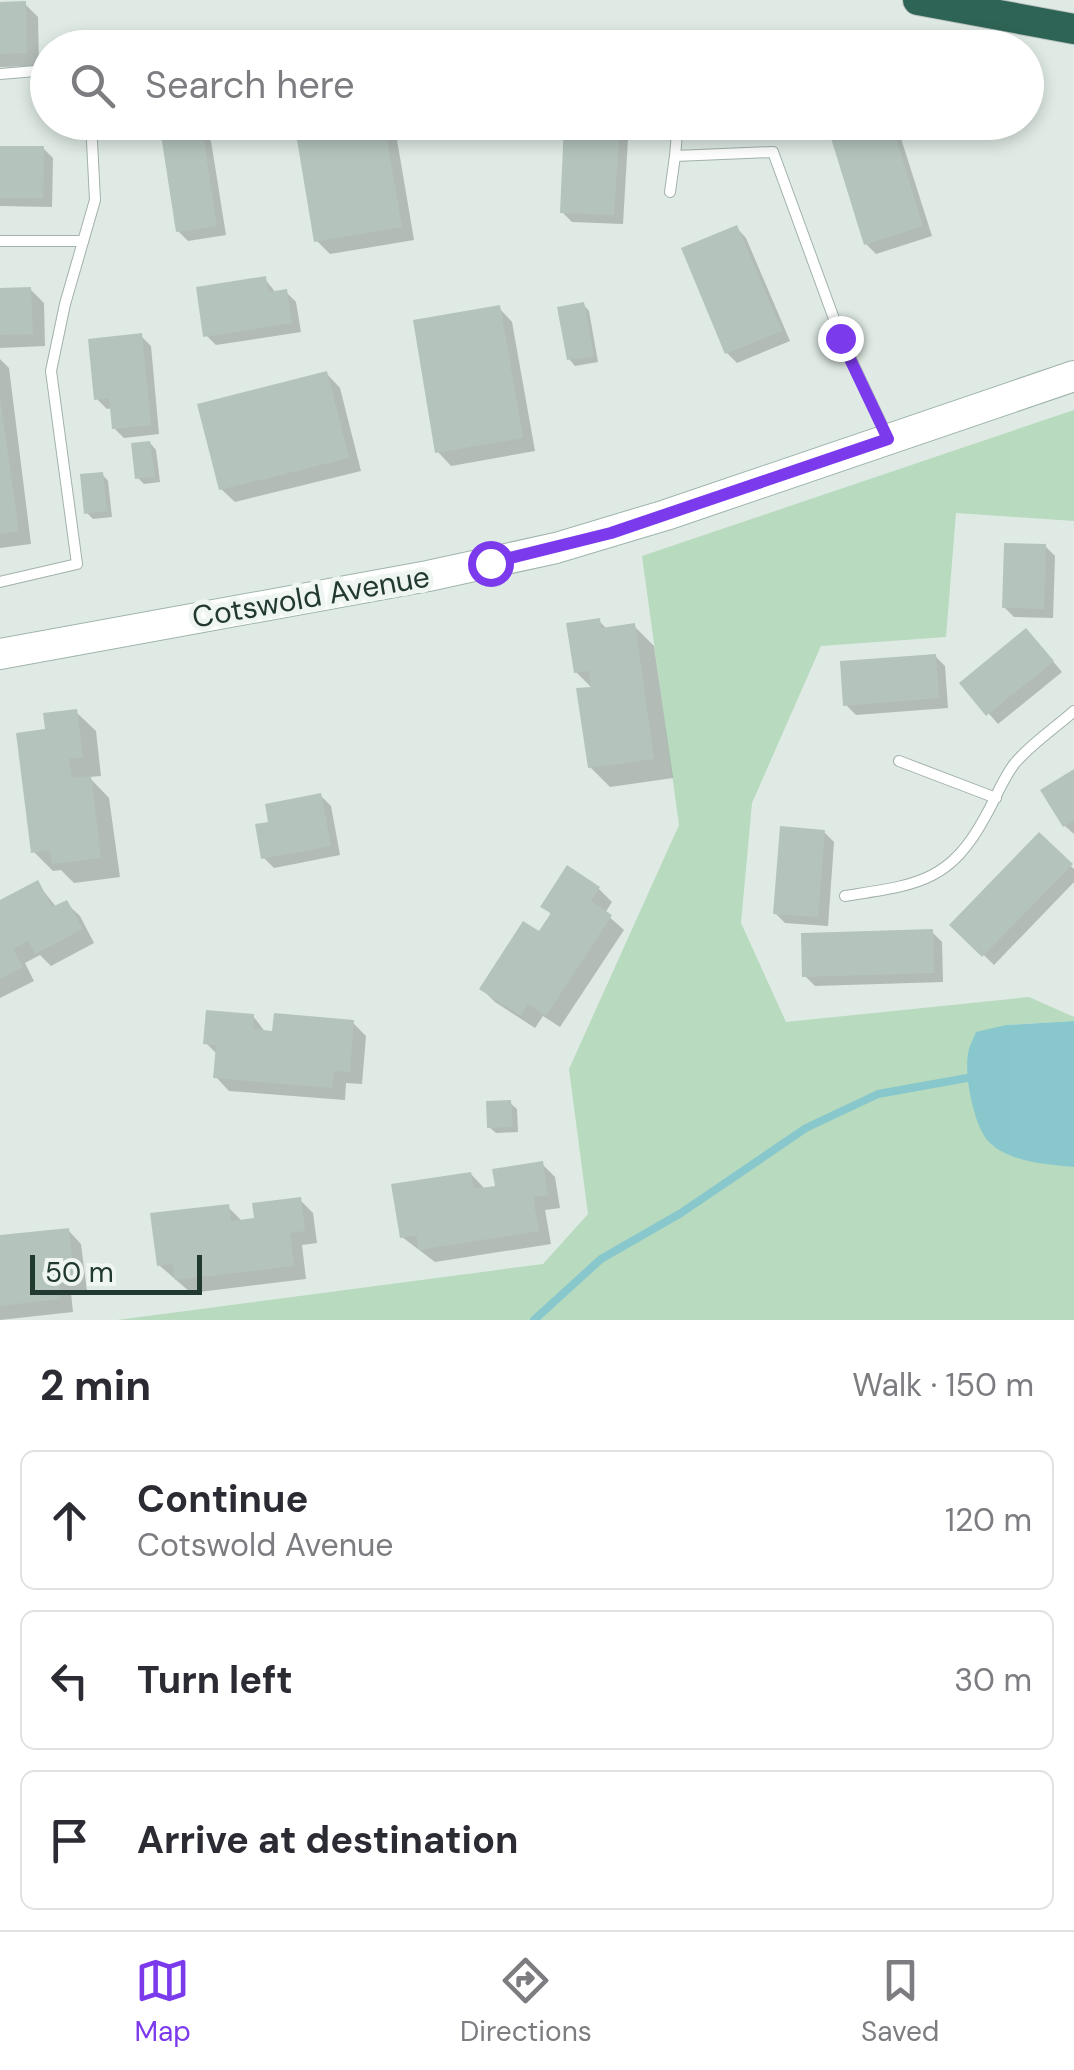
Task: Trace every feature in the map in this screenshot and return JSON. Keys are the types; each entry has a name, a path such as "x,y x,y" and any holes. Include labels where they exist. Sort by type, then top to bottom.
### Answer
{"highway":[{"path":"918,0 1074,29"}],"street":[{"name":"Cotswold Avenue","path":"0,654 428,576 556,548 648,521 1074,376"}],"lane":[{"path":"0,74 30,72"},
{"path":"0,582 77,564 51,370 95,200 93,140"},
{"path":"670,192 676,140"},
{"path":"675,156 773,152 840,338 888,439"},
{"path":"0,242 83,241"},
{"path":"845,896 900,887 931,877 956,861 974,838 1015,763 1074,712"},
{"path":"899,761 996,798"}],"green space":[{"path":"1074,410 1074,521 956,513 946,637 821,646 752,803 741,923 786,1022 1029,997 1074,1017 1074,1021 1006,1025 991,1145 1032,1160 1074,1167 1074,1320 117,1320 543,1264 588,1214 569,1069 679,825 642,556"}],"water":[{"path":"1074,1021 1074,1167 1031,1162 999,1150 980,1127 969,1088 967,1063 976,1032 1006,1025"}],"building":[{"path":"26,1 27,53 0,54 0,2"},
{"path":"162,140 204,140 217,226 176,232"},
{"path":"297,140 387,140 402,227 314,242"},
{"path":"563,140 619,140 614,215 560,213"},
{"path":"832,140 897,140 923,226 864,245"},
{"path":"0,146 44,146 43,198 0,198"},
{"path":"737,225 782,331 725,354 681,248"},
{"path":"266,276 268,292 287,289 292,323 203,337 196,287"},
{"path":"31,287 33,334 0,335 0,288"},
{"path":"584,302 594,356 567,360 557,307"},
{"path":"500,305 523,438 435,453 413,320"},
{"path":"142,333 151,425 112,429 109,398 94,400 88,339"},
{"path":"327,371 349,458 219,490 197,404"},
{"path":"0,398 19,531 0,534"},
{"path":"150,441 155,477 135,479 131,443"},
{"path":"103,472 107,511 84,514 80,474"},
{"path":"1004,543 1046,544 1044,609 1002,608"},
{"path":"600,618 601,628 635,623 654,759 588,768 576,688 591,687 589,671 574,673 566,623"},
{"path":"1026,628 1054,661 986,716 959,683"},
{"path":"936,654 939,698 843,706 840,661"},
{"path":"77,709 83,757 69,759 72,778 91,776 101,858 52,864 50,850 31,853 16,733 45,729 43,713"},
{"path":"1074,769 1074,821 1063,827 1040,790"},
{"path":"321,793 331,846 261,859 255,824 268,822 265,804"},
{"path":"780,826 825,830 818,917 773,914"},
{"path":"1039,832 1073,864 982,957 949,925"},
{"path":"567,865 600,887 591,901 612,915 546,1016 528,1004 521,1016 479,989 523,921 539,931 551,913 540,907"},
{"path":"38,880 52,907 67,900 83,929 35,954 28,941 13,949 23,967 0,979 0,900"},
{"path":"933,929 934,973 802,977 801,933"},
{"path":"206,1010 254,1014 253,1029 272,1031 274,1013 354,1020 350,1072 334,1071 332,1088 213,1078 216,1045 203,1044"},
{"path":"511,1100 513,1127 487,1128 486,1101"},
{"path":"543,1161 548,1195 533,1197 539,1231 419,1250 416,1235 400,1238 391,1184 471,1172 474,1189 495,1186 492,1169"},
{"path":"301,1197 305,1231 290,1233 294,1266 175,1280 173,1264 157,1266 150,1213 229,1204 231,1221 254,1218 252,1203"},
{"path":"69,1228 74,1278 59,1280 60,1299 0,1306 0,1235"}],"waterway":[{"path":"534,1320 601,1259 681,1213 806,1128 878,1094 967,1078"}],"route":[{"path":"490,563 611,533 888,439 840,338"}]}
